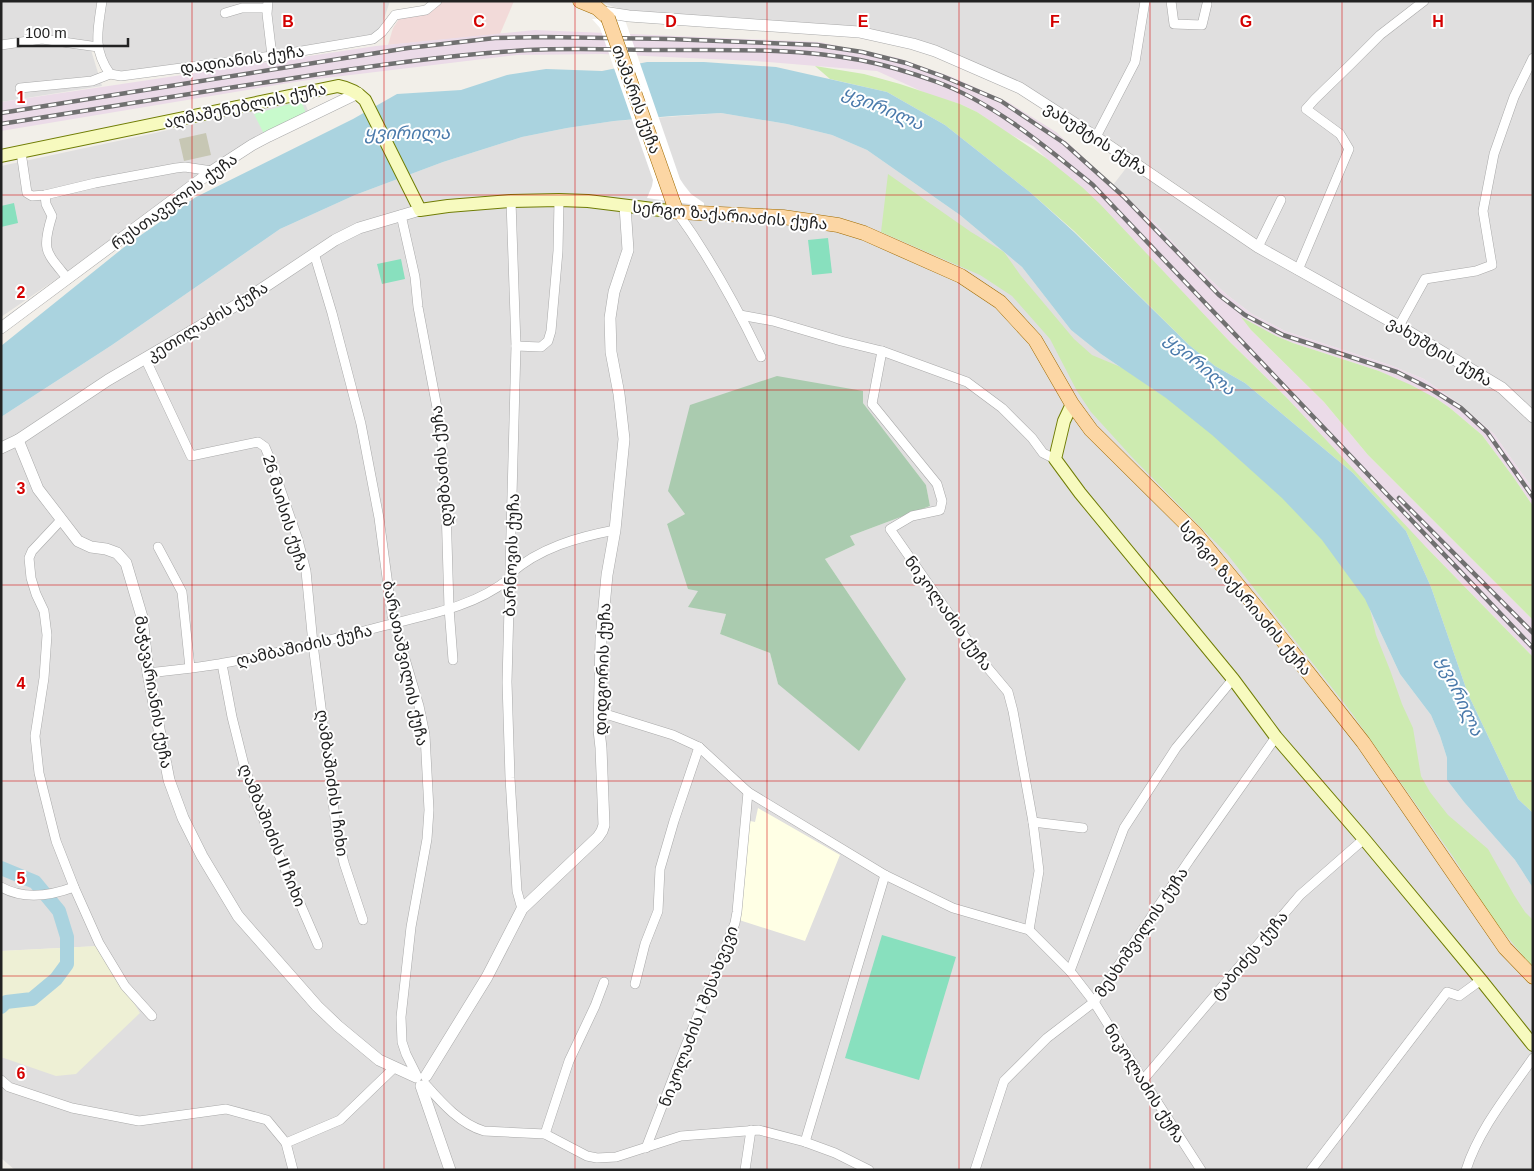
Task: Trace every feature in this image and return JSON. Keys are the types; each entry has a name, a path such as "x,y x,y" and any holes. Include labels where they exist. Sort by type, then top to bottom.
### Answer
{"main road":[{"path":"580,1 597,8 606,15"},
{"name":"თამარის ქუჩა","path":"606,15 675,207"},
{"name":"აღმაშენებლის ქუჩა","path":"1,156 338,86 347,87 362,96"},
{"path":"362,96 420,210"},
{"name":"სერგო ზაქარიაძის ქუჩა","path":"420,210 448,206 511,202 588,201 625,206 675,207 784,217 838,225 864,233 961,276 1000,302 1035,340 1072,404 1091,430 1195,533 1363,742 1505,948 1533,977"},
{"path":"1072,404 1064,421 1055,459 1080,493 1233,680 1276,737 1364,839 1533,1045"}],"street":[{"path":"102,1 98,47 102,63 110,74"},
{"name":"დადიანის ქუჩა","path":"20,88 92,81 110,74 121,76 272,56 372,38 382,32 395,15 426,10 436,1"},
{"path":"1096,136 1136,62 1145,1"},
{"path":"1171,1 1174,24 1202,25 1207,4"},
{"path":"1298,270 1349,149 1340,134 1306,109 1380,34 1424,1"},
{"path":"226,13 242,8 268,5 272,56"},
{"name":"ვახუშტის ქუჩა","path":"606,15 860,32 935,51 1020,88 1096,136 1258,247 1399,326 1502,388 1533,417"},
{"path":"1,45 42,39 98,47"},
{"path":"1399,326 1425,279 1476,271 1492,265 1483,211 1492,164 1514,97 1533,58"},
{"name":"რუსთაველის ქუჩა","path":"1,328 212,171 261,140 362,96"},
{"path":"21,152 27,193 32,196 176,168 185,167 212,171"},
{"path":"45,195 46,204 52,216 46,246 53,261 68,279"},
{"path":"516,346 541,347 548,341 551,331 558,251 559,200"},
{"path":"1258,247 1281,200"},
{"name":"ბარნოვის ქუჩა","path":"511,202 516,346 508,682 510,778 517,891 522,908"},
{"name":"დიდგორის ქუჩა","path":"421,1080 487,977 522,908 598,836 604,825 599,730 601,639 624,439 619,394 611,352 610,318 614,292 628,250 625,206"},
{"path":"675,207 701,246 740,315 760,357"},
{"name":"კეთილაძის ქუჩა","path":"1,448 18,440 108,380 244,300 335,240 359,228 420,210"},
{"name":"დუმბაძის ქუჩა","path":"401,215 415,277 418,307 441,429 446,506 449,608 454,660"},
{"name":"ბარათაშვილის ქუჩა","path":"314,253 361,424 379,518 394,623 424,729 428,795 427,839 411,927 401,1017 402,1042 406,1054 421,1080 448,1108 477,1129 545,1134"},
{"path":"740,315 773,320 841,341 882,351 967,382 1002,408 1032,438 1043,453 1055,459"},
{"name":"ნიკოლაძის ქუჩა","path":"882,351 872,404 937,484 942,501 940,510 912,516 890,529 982,661 1008,692 1013,711 1039,871 1029,930"},
{"name":"26 მაისის ქუჩა","path":"145,358 191,456 258,442 265,447 303,558 313,644"},
{"name":"მაჭავარიანის ქუჩა","path":"18,440 38,489 78,541 91,547 117,553 126,563 142,617 148,673 169,780 183,818 202,856 238,916 317,1006 370,1054 421,1080"},
{"path":"61,520 32,551 29,558 31,578 44,611 48,635 44,678 35,736 39,773 56,841 99,943 125,986 152,1016"},
{"name":"ღამბაშიძის ქუჩა","path":"148,673 222,664 313,644 449,608 493,591 518,567 553,546 615,530"},
{"path":"158,548 182,592 190,668"},
{"name":"ღამბაშიძის I ჩიხი","path":"313,644 337,834 344,863 363,920"},
{"name":"ღამბაშიძის II ჩიხი","path":"222,664 232,717 245,769 259,809 318,945"},
{"path":"1070,970 1124,828 1176,748 1233,680"},
{"name":"ნიკოლაძის ქუჩა","path":"599,712 673,735 699,747 748,792 885,875 953,908 1029,930 1070,970 1094,1002 1201,1170"},
{"name":"მესხიშვილის ქუჩა","path":"975,1170 1004,1081 1046,1038 1094,1002 1190,859 1276,737"},
{"path":"635,984 645,944 658,911 660,869 699,747"},
{"name":"ნიკოლაძის I შესახვევი","path":"646,1148 735,923 748,792"},
{"path":"1032,822 1083,828"},
{"name":"ტაბიძეს ქუჩა","path":"1143,1080 1300,895 1364,839"},
{"path":"805,1142 885,875"},
{"path":"1,887 14,893 40,896 74,887"},
{"path":"1311,1170 1447,992 1460,996 1481,980"},
{"path":"604,982 567,1068 545,1134 587,1156 596,1158 616,1157 681,1136 750,1130 769,1132 805,1142 858,1167 869,1170"},
{"path":"1466,1170 1470,1158 1490,1121 1533,1058"},
{"path":"286,1143 340,1120 395,1067"},
{"path":"1,1080 9,1087 72,1108 139,1121 226,1109 267,1120 286,1143 293,1170"},
{"path":"421,1080 450,1170"},
{"path":"745,1170 750,1130"}],"shaded area":[{"path":"1,1 99,1 94,43 1,42"},
{"path":"106,1 390,1 380,31 360,39 124,73 111,71 101,48"},
{"path":"438,1 514,1 500,34 388,45 393,28 401,16"},
{"path":"596,1 1533,1 1533,412 1291,262 1107,137 1012,81 952,52 909,39 633,13"},
{"path":"535,30 819,42 898,58 952,77 1008,102 1056,132 1157,225 1188,259 1226,294 1252,314 1285,331 1390,365 1424,379 1461,405 1494,434 1533,489 1533,506 1482,435 1437,399 1379,371 1293,343 1242,318 1251,330 1324,402 1368,455 1533,620 1533,657 1425,546 1406,531 1286,397 1231,343 1120,226 1033,146 1006,132 977,112 960,104 932,96 877,71 755,61 602,54 517,55 301,81 1,131 1,102 376,46"},
{"path":"43,42 91,50 102,86 1,102 1,49"},
{"path":"303,98 309,113 221,159 58,278 1,317 1,166 155,133"},
{"path":"721,113 787,124 832,135 867,150 960,215 1022,267 1071,330 1101,354 1166,398 1365,599 1400,674 1431,715 1447,758 1447,780 1515,860 1533,888 1533,1170 15,1170 1,1158 1,1057 17,1061 99,946 1,951 1,417 112,345 280,229 355,195 443,162 522,137 614,121","holes":["863,403 926,485 930,506 850,536 855,545 825,559 906,679 778,684 770,653 720,634 726,614 699,591 667,525","744,820 755,822 805,941"]},
{"path":"206,133 211,155 184,161 179,139"},
{"path":"1130,163 1502,391 1533,420 1533,489 1494,434 1461,405 1424,379 1390,365 1285,331 1252,314 1226,294 1188,259 1157,225 1113,185"},
{"path":"777,376 863,391 863,403 926,485 930,506 850,536 855,545 825,559 906,679 859,751 778,684 770,653 720,634 726,614 688,607 698,591 688,589 667,524 685,514 668,491 690,405"},
{"path":"758,808 840,855 805,941 736,919 743,820 755,822"},
{"path":"99,946 140,1013 76,1074 56,1076 1,1057 1,951"}],"green space":[{"path":"815,66 864,74 960,104 977,112 1046,158 1100,204 1231,343 1286,397 1425,546 1533,657 1533,813 1518,799 1468,694 1431,587 1406,531 1353,473 1245,383 1215,366 1189,345 1074,231 1031,193 945,125 887,92 830,79"},
{"path":"301,101 306,113 264,134 254,114"},
{"path":"888,174 971,232 1004,252 1021,276 1074,339 1092,355 1123,368 1217,430 1261,453 1367,597 1376,635 1413,728 1421,776 1430,792 1448,815 1488,849 1514,895 1525,912 1533,920 1533,968 1491,917 1454,858 1351,712 1228,555 1131,456 1091,412 1077,391 1050,339 1012,296 980,275 881,232"},
{"path":"14,203 18,223 1,227 1,206"},
{"path":"828,238 832,273 812,275 808,240"},
{"path":"401,259 405,279 382,284 377,264"},
{"path":"1241,317 1293,343 1379,371 1411,385 1450,408 1482,435 1533,506 1533,620 1368,455 1324,402 1251,330"},
{"path":"882,935 956,957 919,1080 845,1058"}],"water":[{"name":"ყვირილა","path":"647,62 704,62 776,67 887,92 945,125 1031,193 1074,232 1189,345 1215,366 1245,383 1353,473 1406,531 1431,587 1468,694 1518,799 1533,813 1533,888 1515,860 1447,780 1447,758 1431,715 1400,674 1365,599 1322,540 1282,498 1212,435 1166,398 1101,354 1071,330 1022,267 960,215 867,150 832,135 787,124 721,113 672,116 614,121 522,137 443,162 355,195 280,229 112,345 1,417 1,346 128,244 196,197 353,119 397,94 461,90 507,75 546,69 602,71"}],"pier":[{"path":"624,17 680,179 691,194 704,203 704,206 647,198 653,180 600,28 592,19"}],"waterway":[{"path":"1,868 35,882 59,911 67,937 67,964 56,979 32,999 6,1002 1,1007"}],"railway":[{"path":"1,113 408,48 495,38 669,39 817,45 862,52 906,63 1001,101 1064,143 1123,196 1219,295 1245,315 1283,335 1397,372 1429,388 1461,408 1487,432 1533,497"},
{"path":"1,124 372,66 486,53 533,50 740,50 812,53 860,60 937,82 979,102 1019,127 1093,185 1533,648"},
{"path":"1399,498 1533,633"}]}
